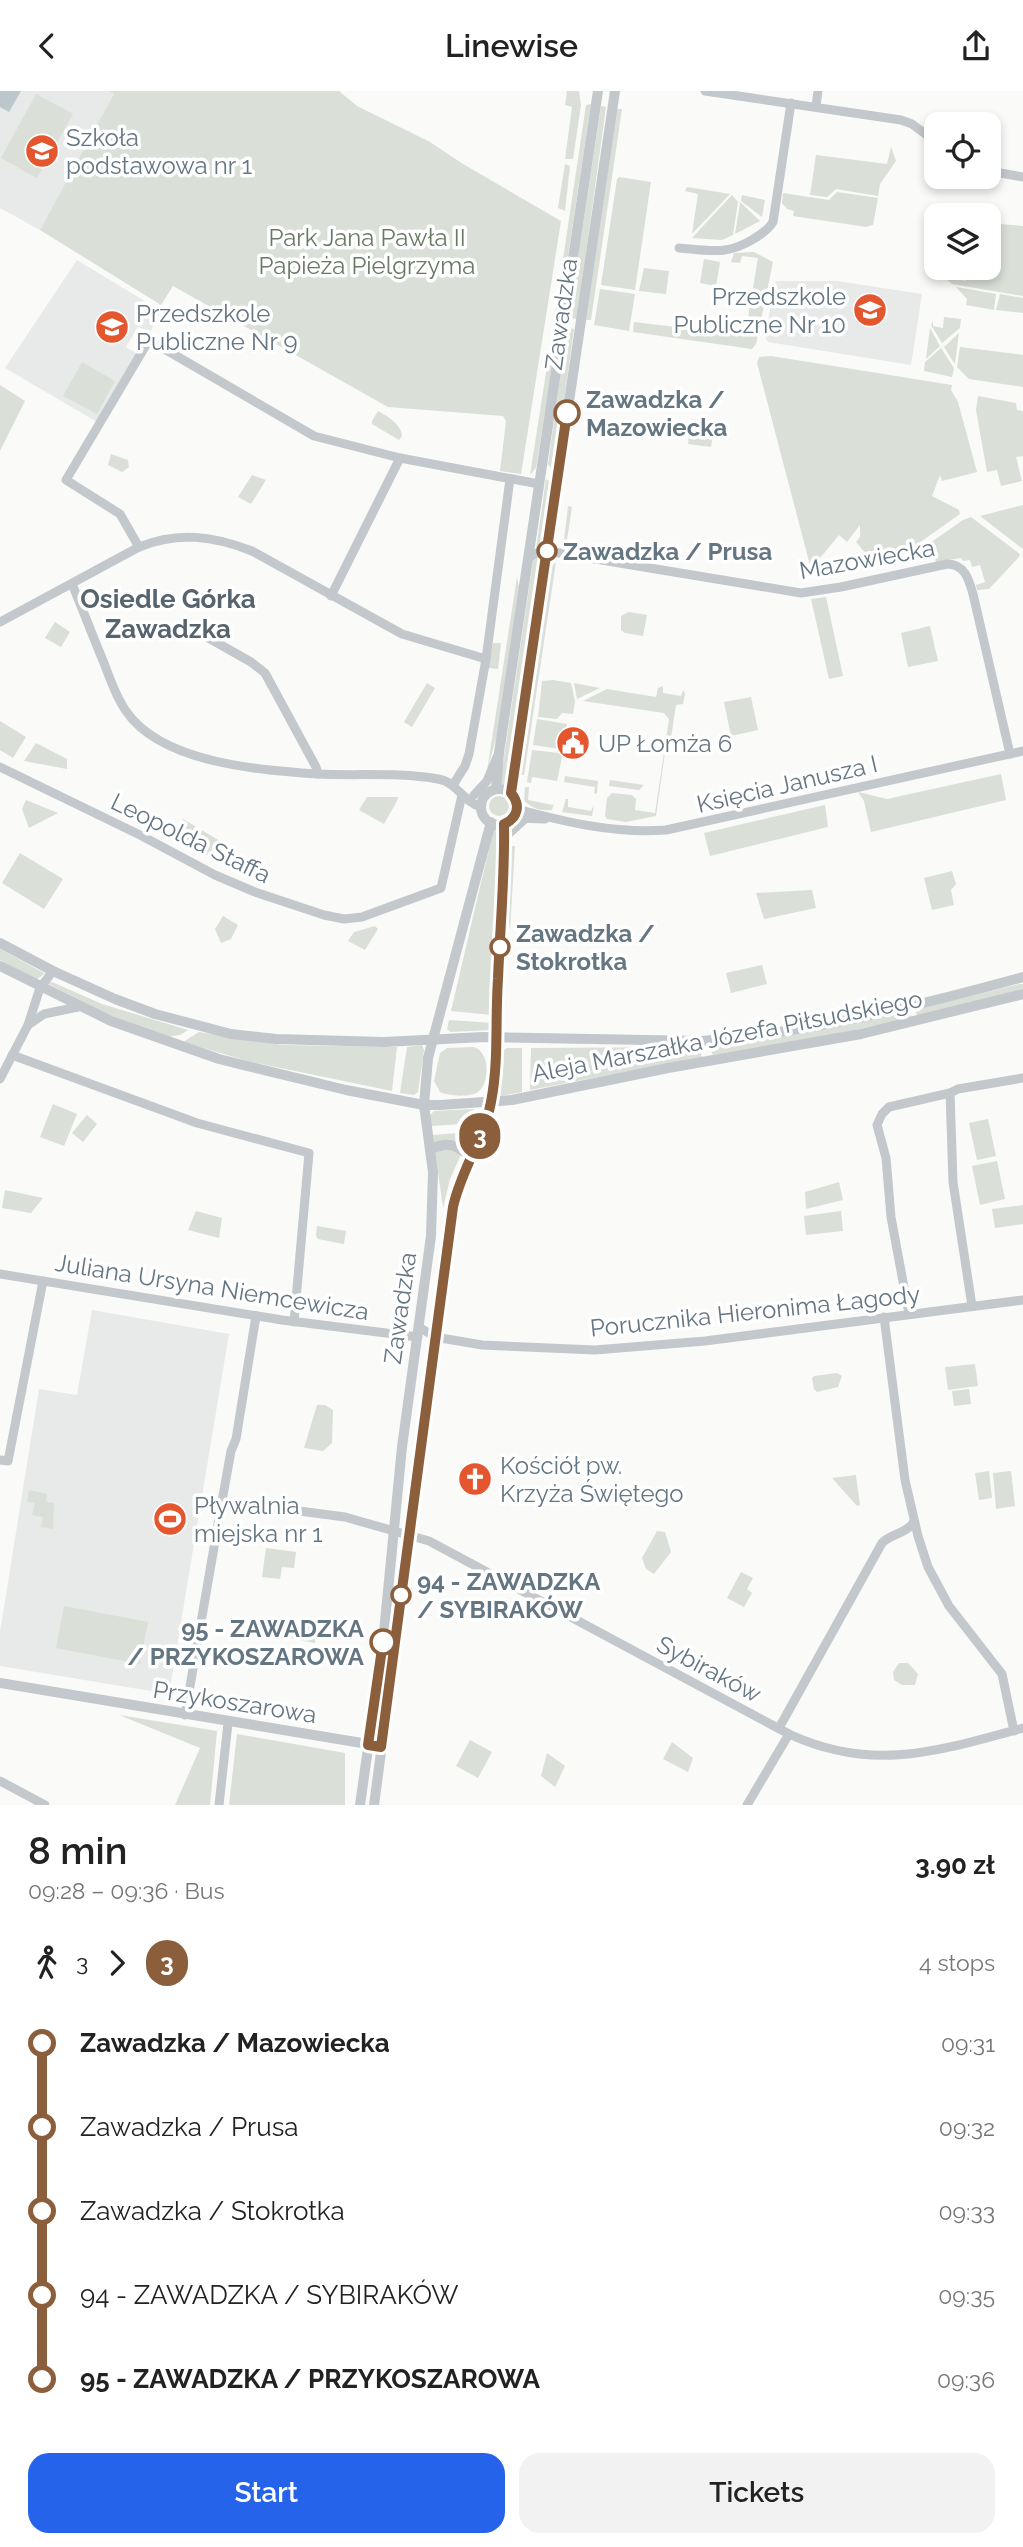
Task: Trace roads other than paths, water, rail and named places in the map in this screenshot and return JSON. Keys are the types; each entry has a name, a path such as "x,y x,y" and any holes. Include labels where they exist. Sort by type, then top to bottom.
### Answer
{"street":[{"name":"Zawadzka","path":"496,789 499,753 598,91"},
{"name":"Zawadzka","path":"511,793 615,91"},
{"path":"705,91 901,120 924,133"},
{"path":"816,106 818,91"},
{"path":"679,248 723,251 754,238 770,227 773,222 791,103"},
{"path":"1001,173 1023,177"},
{"path":"139,547 120,513 66,480 149,340 308,433 400,458 539,484"},
{"path":"331,596 400,458"},
{"path":"453,785 469,754 486,659 510,479"},
{"path":"0,622 139,547 161,539 188,537 229,541 269,560 402,634 486,659"},
{"path":"528,558 547,551"},
{"name":"Mazowiecka","path":"547,551 801,593 947,564 956,565 965,572 974,594 1010,754"},
{"path":"72,584 120,703 144,731 170,746 216,761 318,774 423,776 448,781 470,803 496,789 511,793 516,800 515,817 504,838"},
{"path":"205,636 265,673 318,774"},
{"name":"Księcia Janusza I","path":"515,817 630,831 666,830 1023,751"},
{"path":"499,753 480,800 486,818 491,822 515,817"},
{"name":"Leopolda Staffa","path":"0,767 244,888 324,915 344,919 362,917 441,888 462,795"},
{"name":"Zawadzka","path":"374,1805 453,1207 491,1103 498,1038 497,982 504,838 515,817"},
{"name":"Zawadzka","path":"360,1805 396,1530 402,1447 419,1332 434,1193 424,1083 433,1039 491,822"},
{"name":"Aleja Marszałka Józefa Piłsudskiego","path":"0,943 53,971 155,1014 230,1034 304,1041 384,1042 498,1038 702,1041 842,1021 1023,977"},
{"name":"Aleja Marszałka Józefa Piłsudskiego","path":"0,966 78,1007 219,1059 346,1090 425,1105 491,1103 861,1034 1023,994"},
{"path":"0,1079 28,1024 40,988 53,971"},
{"path":"28,1024 44,1014 78,1007"},
{"path":"12,1055 197,1123 309,1153 294,1322"},
{"path":"909,1314 891,1217 886,1158 877,1125 882,1114 889,1107 958,1089 1023,1078"},
{"path":"950,1093 953,1182 972,1306"},
{"path":"430,1150 449,1143 458,1146 471,1157"},
{"name":"Juliana Ursyna Niemcewicza","path":"0,1274 256,1317 419,1332"},
{"path":"0,1460 8,1461 43,1281"},
{"name":"Porucznika Hieronima Łagody","path":"419,1332 482,1345 595,1350 705,1341 1023,1300"},
{"path":"185,1715 256,1317"},
{"path":"884,1317 905,1480 928,1567 949,1606 1002,1674 1018,1730"},
{"path":"405,1424 422,1427"},
{"path":"402,1447 420,1450"},
{"name":"Sybiraków","path":"222,1501 345,1517 409,1534 447,1550 789,1734 836,1751 869,1756 913,1755 1018,1730"},
{"path":"779,1728 883,1543 903,1532 914,1522"},
{"path":"903,1532 918,1536"},
{"name":"Przykoszarowa","path":"0,1683 381,1747"},
{"path":"219,1805 228,1723"},
{"path":"747,1805 789,1734"},
{"path":"0,1781 45,1805"}],"place":[{"name":"Szkoła podstawowa nr 1","path":"42,151"},
{"name":"Przedszkole Publiczne Nr 10","path":"870,310"},
{"name":"Przedszkole Publiczne Nr 9","path":"112,327"},
{"name":"Zawadzka / Mazowiecka","path":"567,413"},
{"name":"Zawadzka / Prusa","path":"547,551"},
{"name":"UP Łomża 6","path":"573,743"},
{"name":"Zawadzka / Stokrotka","path":"500,947"},
{"name":"Kościół pw. Krzyża Świętego","path":"475,1479"},
{"name":"Pływalnia miejska nr 1","path":"170,1519"},
{"name":"94 - ZAWADZKA / SYBIRAKÓW","path":"401,1595"},
{"name":"95 - ZAWADZKA / PRZYKOSZAROWA","path":"383,1642"}],"district":[{"name":"Osiedle Górka Zawadzka","path":"168,614"}],"park label":[{"name":"Park Jana Pawła II Papieża Pielgrzyma","path":"367,251"}]}
